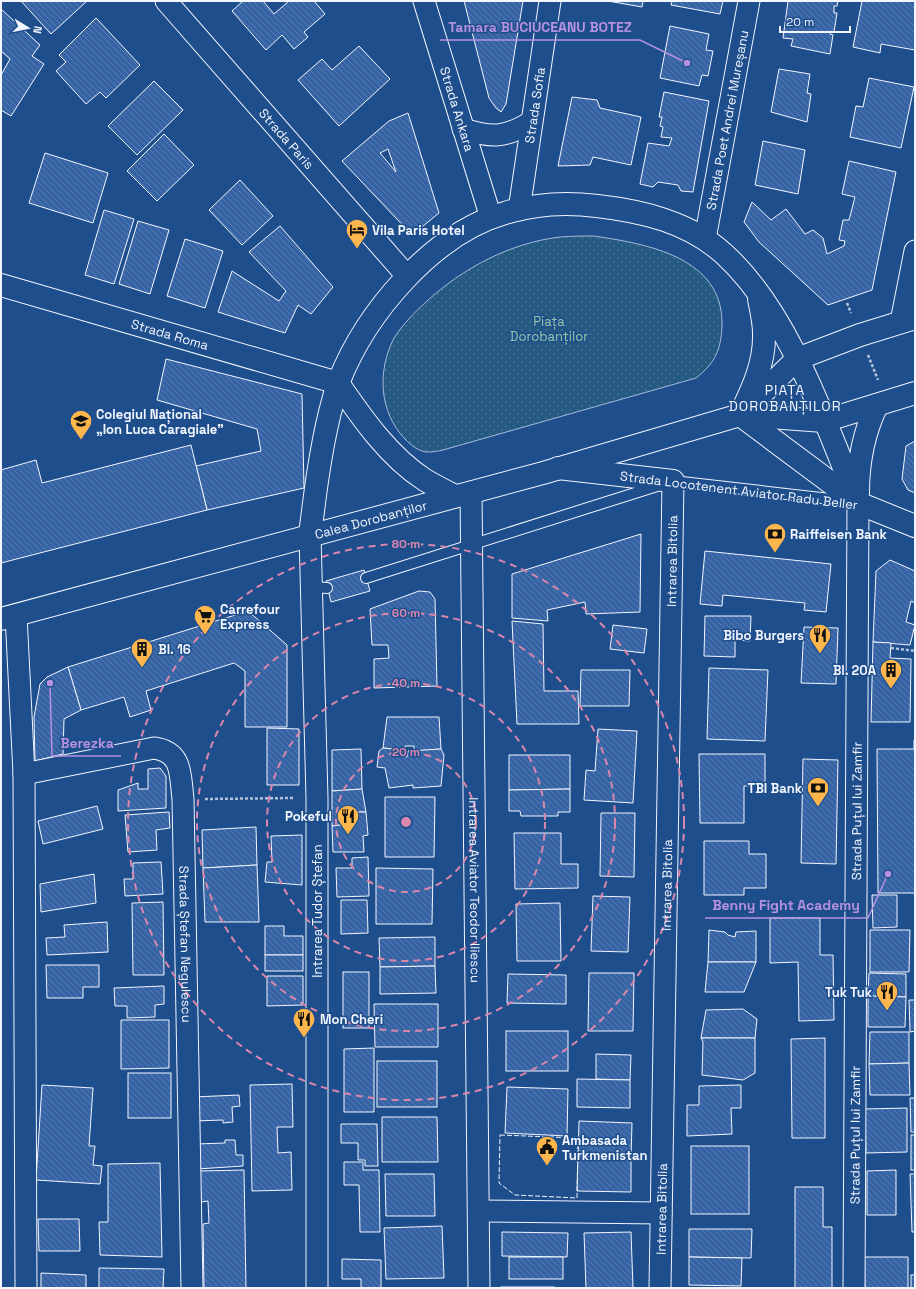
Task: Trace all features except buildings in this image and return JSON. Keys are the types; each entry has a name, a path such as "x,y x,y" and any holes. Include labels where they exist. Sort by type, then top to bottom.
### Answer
{"street":[{"name":"Strada Paris","path":"166,1 407,276"},
{"name":"Strada Ankara","path":"424,1 491,218"},
{"name":"Strada Sofia","path":"519,210 550,1"},
{"name":"Strada Poet Andrei Mureșanu","path":"705,239 749,1"},
{"path":"463,129 482,135 498,136 516,132 531,122"},
{"path":"310,535 324,435 338,383 356,346 380,307 407,276 453,240 491,218 519,210 572,204 611,208 659,218 705,239 736,266 758,292 780,326 824,421 858,502"},
{"path":"908,320 915,251"},
{"name":"Strada Roma","path":"1,285 338,383"},
{"path":"758,292 764,332 764,349 753,389 740,415 858,502"},
{"name":"Calea Dorobanților","path":"740,415 796,359 860,335 908,320"},
{"path":"338,383 362,418 399,458 425,480 463,494"},
{"name":"Calea Dorobanților","path":"8,617 558,468 740,415 824,421 915,393"},
{"path":"858,502 860,457 868,423 881,404"},
{"name":"Strada Locotenent Aviator Radu Beller","path":"558,468 673,481"},
{"name":"Intrarea Bitolia","path":"660,1288 673,481"},
{"name":"Intrarea Aviator Teodor Iliescu","path":"463,494 472,546 479,1288"},
{"name":"Strada Locotenent Aviator Radu Beller","path":"858,502 915,526"},
{"name":"Strada Puțul lui Zamfir","path":"854,1288 858,502"},
{"name":"Intrarea Tudor Ștefan","path":"310,535 320,588 317,798 317,1288"},
{"path":"8,617 24,774 26,1288"},
{"name":"Strada Ștefan Negulescu","path":"24,774 154,748 170,753 176,759 180,768 183,799 192,1288"},
{"path":"479,1211 661,1213"}],"lane":[{"name":"Strada Locotenent Aviator Radu Beller","path":"673,481 858,502"},
{"path":"366,578 472,546 673,481"}],"path":[{"path":"847,303 860,335 881,404"},
{"path":"891,648 915,651"},
{"path":"183,799 317,798"}],"green space":[{"name":"Piața Dorobanților","path":"594,236 637,244 679,258 696,269 710,284 719,303 722,326 720,342 716,355 708,367 696,378 443,450 425,452 410,444 396,428 390,416 383,391 383,377 385,364 394,338 413,314 456,278 471,268 505,251 541,240 564,237"}],"fence":[{"path":"500,1135 578,1138 577,1198 515,1195 499,1183 500,1135"}],"place":[{"name":"Tamara BUCIUCEANU BOTEZ","path":"687,63"},
{"name":"Vila Paris Hotel","path":"357,250"},
{"name":"Colegiul Național „Ion Luca Caragiale”","path":"81,440"},
{"name":"Raiffeisen Bank","path":"775,554"},
{"name":"Carrefour Express","path":"205,636"},
{"name":"Bibo Burgers","path":"820,654"},
{"name":"Bl. 16","path":"142,668"},
{"name":"Berezka","path":"50,683"},
{"name":"Bl. 20A","path":"891,690"},
{"name":"TBI Bank","path":"818,808"},
{"name":"Pokeful","path":"348,836"},
{"name":"Benny Fight Academy","path":"888,874"},
{"name":"Tuk Tuk","path":"887,1012"},
{"name":"Mon Cheri","path":"304,1038"},
{"name":"Ambasada Turkmenistan","path":"547,1166"}],"district":[{"name":"PIAȚA DOROBANȚILOR","path":"785,398"}]}
